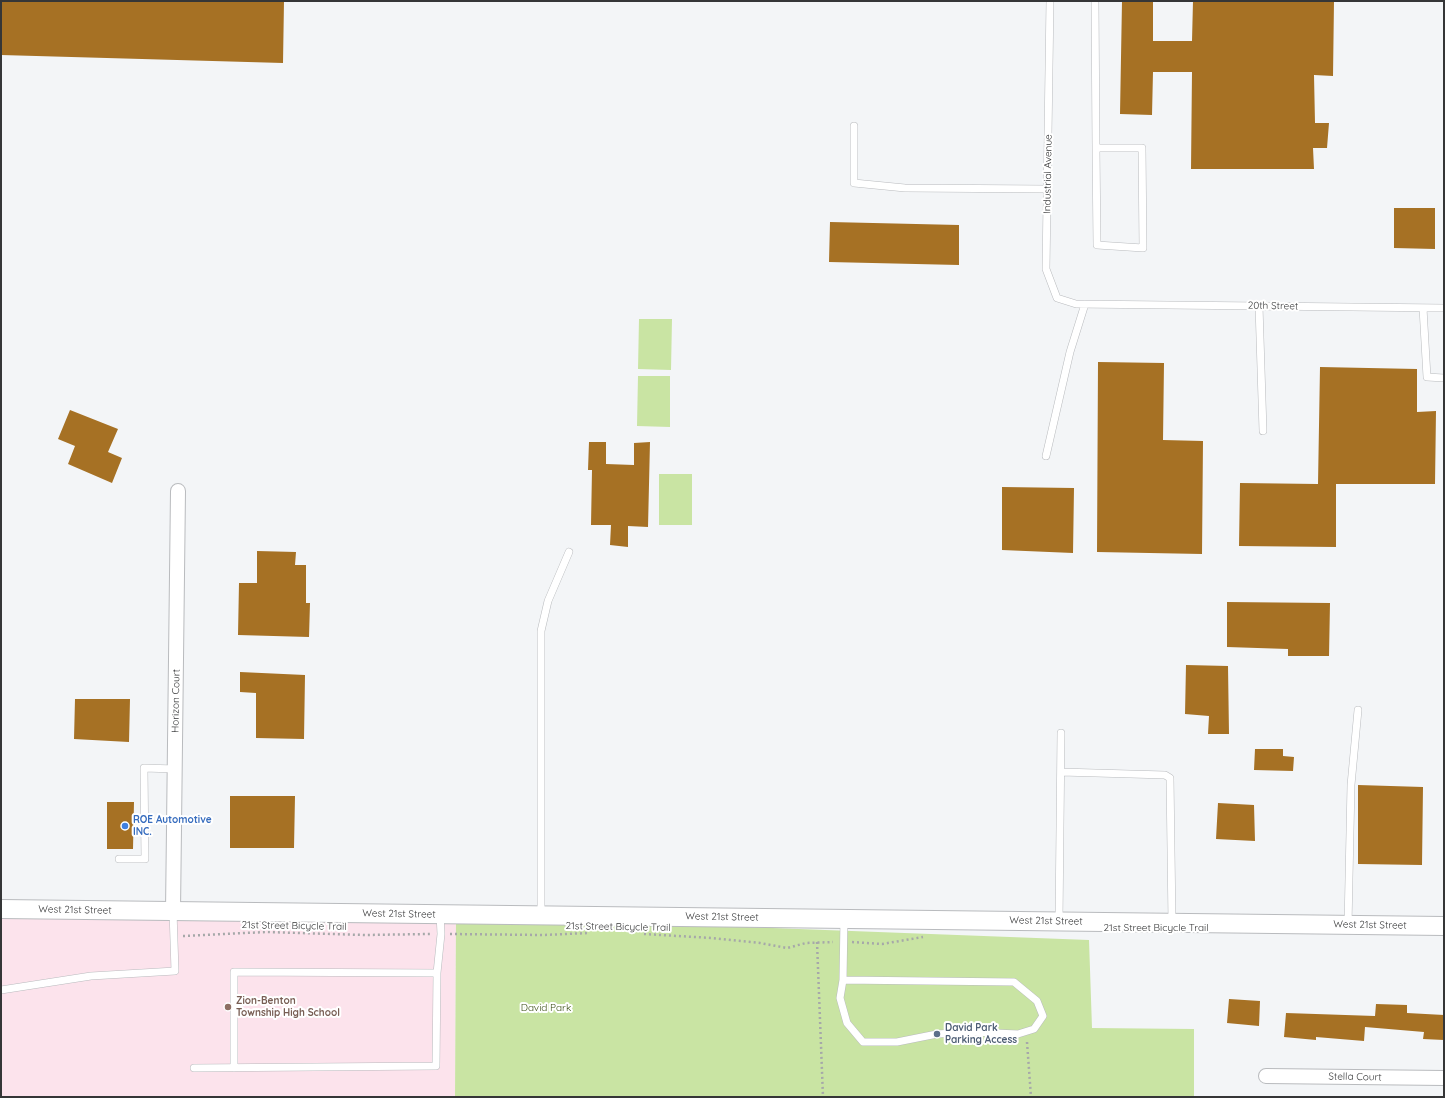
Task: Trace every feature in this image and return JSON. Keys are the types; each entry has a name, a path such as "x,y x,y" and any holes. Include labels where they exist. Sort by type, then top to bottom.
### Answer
{"street":[{"name":"Horizon Court","path":"173,911 178,491"},
{"name":"West 21st Street","path":"1,909 1444,926"},
{"name":"Stella Court","path":"1266,1076 1444,1078"}],"lane":[{"name":"Industrial Avenue","path":"1050,1 1046,270 1050,285 1057,298 1076,304 1103,304"},
{"path":"1094,1 1097,245 1143,248 1142,148 1096,148"},
{"path":"854,126 854,183 905,188 1047,189"},
{"path":"1046,456 1070,352 1085,304"},
{"name":"20th Street","path":"1103,304 1444,308"},
{"path":"1259,306 1263,431"},
{"path":"1423,308 1427,377 1444,378"},
{"path":"541,915 541,632 548,601 568,552"},
{"path":"1348,925 1351,784 1358,710"},
{"path":"1059,922 1061,733"},
{"path":"119,859 145,859 144,768 175,769"},
{"path":"1061,772 1165,775 1170,778 1172,923"},
{"path":"1,990 91,976 175,971 173,911"},
{"path":"194,1068 436,1066 437,973 441,934 440,914"},
{"path":"843,980 1014,982 1037,1001 1043,1016 1034,1029 1018,1034 972,1032 937,1034 897,1042 863,1042 848,1023 840,998 843,980 844,919"},
{"path":"234,1068 234,972 437,973"}],"path":[{"name":"21st Street Bicycle Trail","path":"174,936 266,932 365,935 543,935 591,933"},
{"name":"21st Street Bicycle Trail","path":"638,934 712,938 760,943 787,948 797,944 817,942 882,944 927,937"},
{"path":"817,942 824,1097"},
{"path":"1024,1032 1027,1039 1032,1097"}],"shaded area":[{"name":"Zion-Benton Township High School","path":"1,915 456,916 455,1097 1,1097"}],"green space":[{"path":"639,319 672,319 671,370 638,369"},
{"path":"638,376 670,376 670,427 637,426"},
{"path":"659,474 692,474 692,525 659,525"},
{"name":"David Park","path":"456,916 1089,940 1092,1028 1194,1029 1194,1097 455,1097"}],"building":[{"path":"1,1 284,1 283,63 1,55"},
{"path":"1122,1 1153,1 1153,41 1192,41 1193,1 1334,1 1333,76 1314,75 1315,123 1329,123 1327,148 1313,148 1314,169 1191,169 1192,72 1153,72 1152,115 1120,114"},
{"path":"1394,208 1435,208 1435,249 1394,248"},
{"path":"830,222 959,225 959,265 829,262"},
{"path":"1098,362 1164,363 1163,440 1203,441 1202,554 1097,552"},
{"path":"1320,367 1417,369 1417,412 1436,411 1435,484 1336,484 1336,547 1239,546 1240,483 1318,484"},
{"path":"70,410 118,429 108,452 122,458 112,483 68,464 75,446 58,439"},
{"path":"589,442 606,442 606,464 634,465 634,443 650,442 648,527 628,526 628,547 610,545 611,525 591,525 592,470 588,470"},
{"path":"1002,487 1074,488 1073,553 1002,550"},
{"path":"257,551 296,552 295,565 306,565 306,603 310,603 309,637 238,635 239,583 257,583"},
{"path":"1227,602 1330,603 1329,656 1288,656 1288,649 1227,647"},
{"path":"1186,665 1228,666 1229,734 1208,734 1209,716 1185,714"},
{"path":"240,672 305,675 304,739 256,738 256,693 240,692"},
{"path":"75,699 130,699 129,742 74,739"},
{"path":"1255,749 1283,749 1283,756 1294,757 1293,771 1254,770"},
{"path":"1358,785 1423,787 1422,865 1358,864"},
{"path":"230,796 295,796 294,848 230,848"},
{"path":"107,802 134,802 133,849 107,849"},
{"path":"1218,803 1254,805 1255,841 1216,839"},
{"path":"1229,999 1260,1001 1259,1026 1227,1023"},
{"path":"1376,1004 1407,1005 1407,1013 1444,1015 1444,1040 1423,1039 1424,1032 1365,1027 1364,1041 1316,1037 1316,1040 1284,1037 1286,1013 1375,1016"}],"place":[{"name":"ROE Automotive INC.","path":"125,826"},
{"name":"Zion-Benton Township High School","path":"228,1007"},
{"name":"David Park Parking Access","path":"937,1034"}]}
